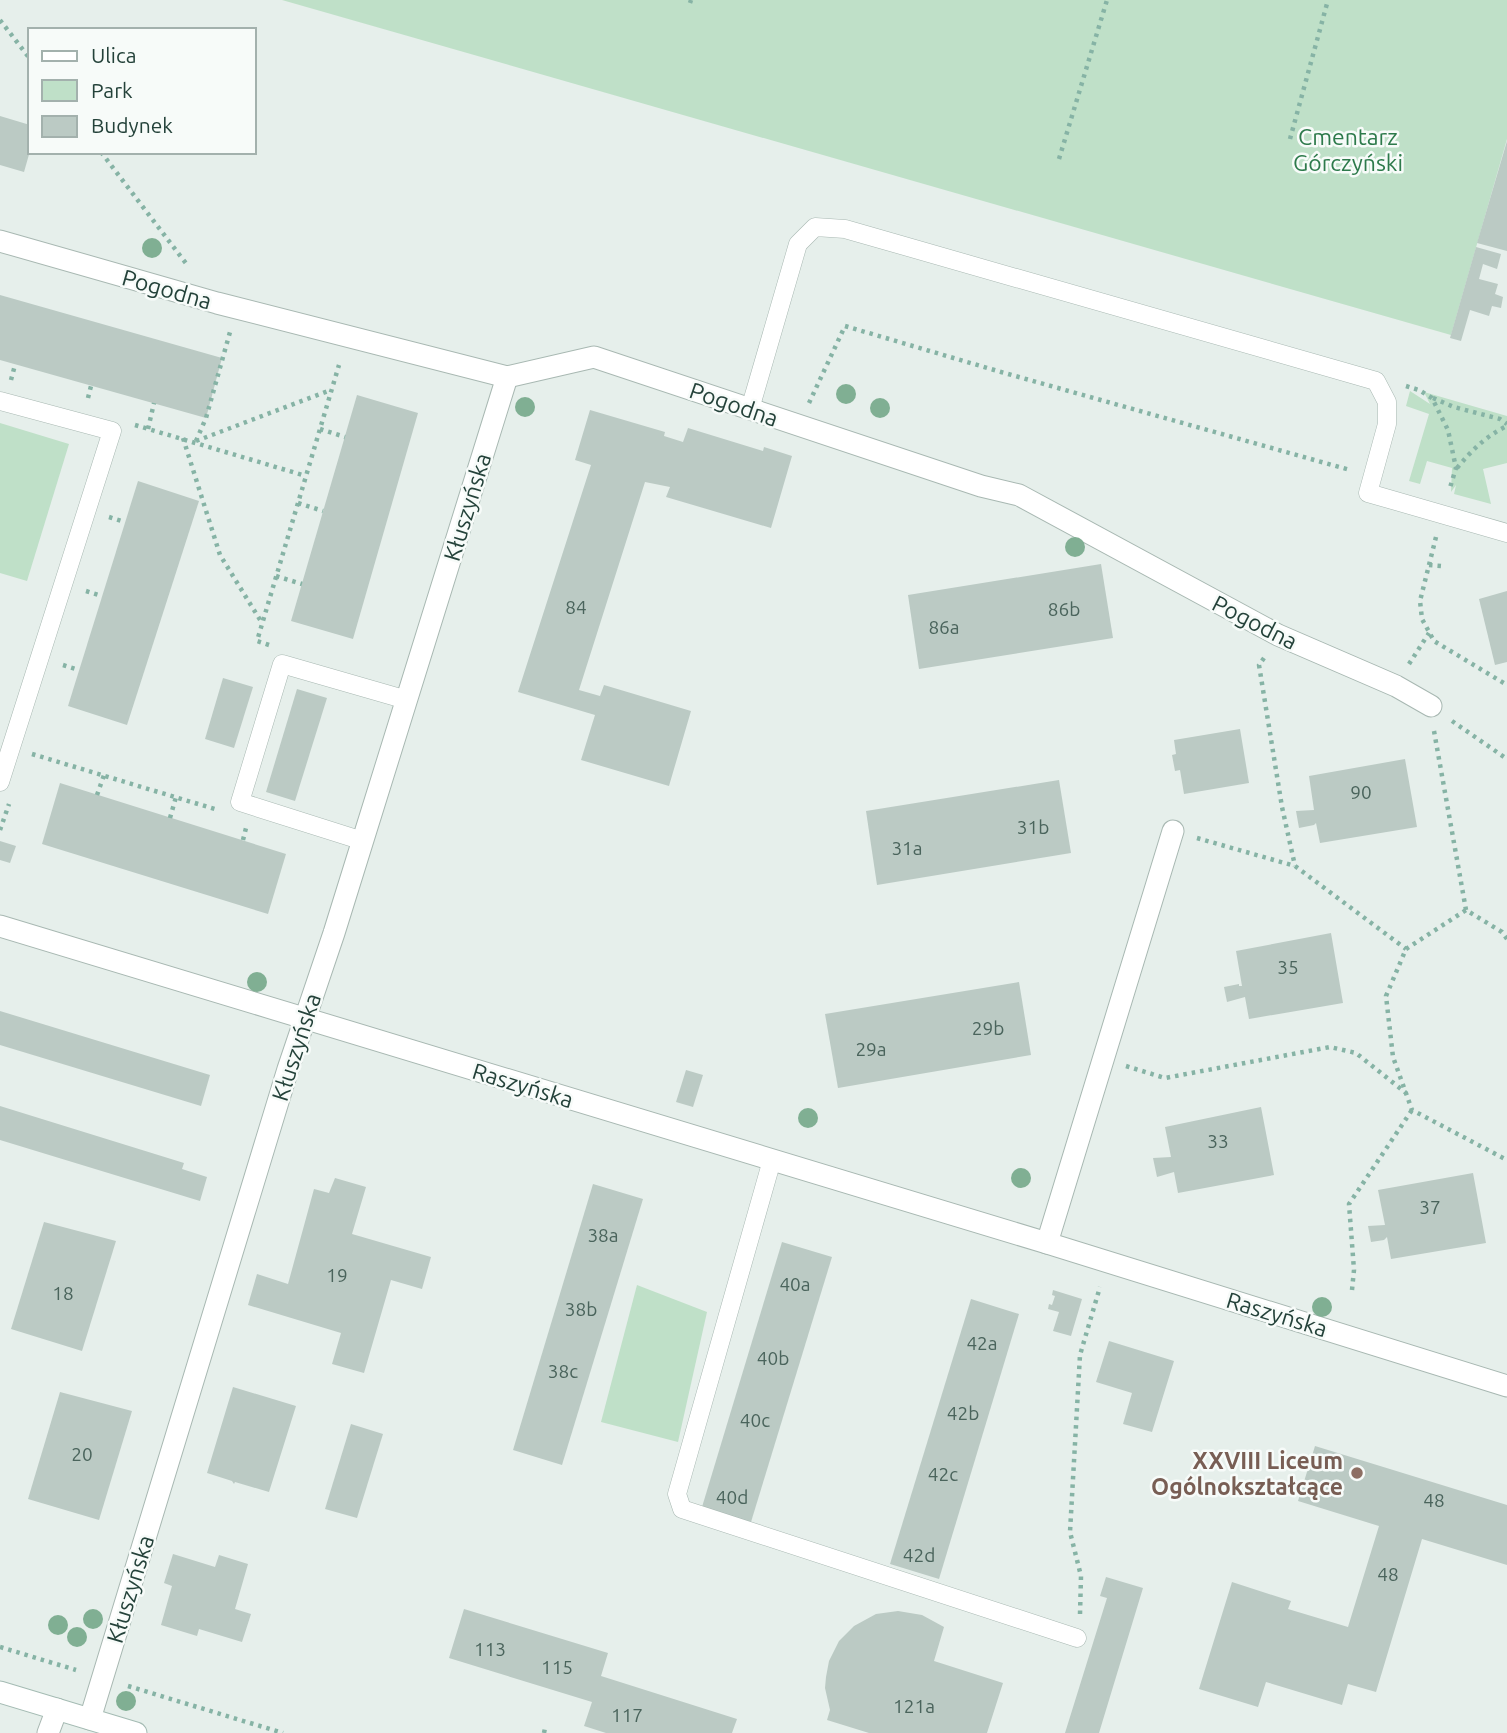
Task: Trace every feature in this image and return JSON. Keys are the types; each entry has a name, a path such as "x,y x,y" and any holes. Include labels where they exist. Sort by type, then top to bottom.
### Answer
{"street":[{"name":"Pogodna","path":"0,241 217,303 507,377 594,358 801,427 1019,495 1278,635 1396,686 1431,706"},
{"name":"Kłuszyńska","path":"90,1719 304,1018 363,841 507,377"},
{"path":"1047,1243 1173,831"},
{"name":"Raszyńska","path":"0,926 1108,1261 1507,1386"},
{"path":"0,1692 136,1733"},
{"path":"48,1733 57,1709"}],"lane":[{"path":"750,409 799,244 815,227 845,229 1376,381 1387,402 1387,424 1368,493 1507,533"},
{"path":"0,401 111,431 6,786"},
{"path":"363,841 240,802 282,664 407,700"},
{"path":"772,1160 677,1493 682,1509 1078,1630"}],"path":[{"path":"1059,159 1107,0"},
{"path":"1290,139 1328,0"},
{"path":"0,20 28,56"},
{"path":"103,154 217,303"},
{"path":"801,427 805,410 845,326 1373,476"},
{"path":"196,442 230,331"},
{"path":"270,645 257,641 339,365"},
{"path":"196,442 331,390"},
{"path":"1433,398 1454,407 1500,419 1507,425 1492,433 1456,468"},
{"path":"148,429 154,404"},
{"path":"131,424 306,475"},
{"path":"320,429 345,437"},
{"path":"183,438 220,555 262,624"},
{"path":"298,503 323,511"},
{"path":"1429,565 1443,566"},
{"path":"276,576 302,584"},
{"path":"1396,686 1429,632"},
{"path":"1278,635 1259,665 1282,807 1295,866"},
{"path":"1431,706 1507,759"},
{"path":"1431,706 1466,910 1502,932 1507,939"},
{"path":"26,752 224,812"},
{"path":"97,795 104,775"},
{"path":"0,830 6,786"},
{"path":"170,818 176,797"},
{"path":"1173,831 1295,866 1406,949"},
{"path":"1466,910 1406,949 1386,996 1393,1057 1412,1110 1470,1138 1507,1160"},
{"path":"1103,1058 1165,1078 1330,1047 1356,1053 1407,1094"},
{"path":"1352,1290 1354,1270 1349,1203 1412,1110"},
{"path":"1078,1630 1081,1576 1070,1532 1080,1355 1108,1261"},
{"path":"0,1647 283,1733"}],"green space":[{"name":"Cmentarz Górczyński","path":"282,0 1507,0 1507,139 1451,335"},
{"path":"1410,391 1430,404 1424,392 1507,416 1507,463 1483,469 1491,504 1454,494 1456,485 1451,492 1452,468 1427,461 1420,484 1409,481 1429,414 1406,406"},
{"path":"0,423 69,444 27,581 0,573"},
{"path":"637,1285 707,1312 678,1442 601,1422"}],"building":[{"path":"0,116 28,124 29,154 24,172 0,165"},
{"path":"1507,141 1507,251 1477,243"},
{"path":"1476,247 1501,254 1497,269 1483,264 1479,279 1498,284 1495,294 1503,297 1501,308 1492,306 1489,316 1470,310 1461,341 1450,338"},
{"path":"0,295 222,358 206,418 0,360"},
{"path":"357,395 418,413 353,639 291,621"},
{"path":"590,410 665,432 664,436 683,442 688,428 763,451 764,447 792,456 771,528 666,497 670,487 645,482 579,690 600,696 604,685 691,711 669,786 581,760 595,715 518,692 591,465 575,460"},
{"path":"138,481 199,501 127,725 68,706"},
{"path":"1101,564 1113,638 919,669 908,595"},
{"path":"1507,591 1507,662 1495,665 1479,599"},
{"path":"223,678 253,687 234,748 205,739"},
{"path":"297,689 327,698 295,801 266,792"},
{"path":"1240,729 1249,783 1184,794 1180,770 1175,771 1172,755 1176,754 1174,740"},
{"path":"1405,759 1417,827 1320,843 1316,823 1299,828 1296,811 1314,810 1309,776"},
{"path":"1059,780 1071,853 877,885 866,811"},
{"path":"60,783 286,854 268,914 42,844"},
{"path":"0,841 16,846 10,863 0,860"},
{"path":"1331,933 1343,1003 1249,1019 1245,997 1227,1002 1224,987 1239,984 1242,986 1236,951"},
{"path":"1019,982 1031,1055 838,1088 825,1014"},
{"path":"0,1011 210,1075 201,1106 0,1045"},
{"path":"686,1070 703,1075 693,1107 676,1102"},
{"path":"0,1106 184,1163 182,1169 207,1177 200,1201 0,1140"},
{"path":"1261,1107 1274,1175 1178,1193 1174,1172 1157,1177 1153,1158 1171,1157 1165,1127"},
{"path":"1473,1173 1486,1243 1391,1259 1387,1237 1371,1242 1368,1226 1385,1225 1378,1190"},
{"path":"335,1178 366,1187 352,1234 431,1257 422,1289 391,1280 364,1373 332,1364 341,1333 248,1305 257,1274 288,1284 314,1189 329,1193"},
{"path":"593,1184 643,1199 562,1465 513,1450"},
{"path":"44,1222 116,1241 82,1351 11,1329"},
{"path":"782,1242 832,1257 751,1522 702,1507"},
{"path":"1053,1290 1082,1299 1071,1336 1053,1331 1059,1312 1048,1309 1055,1296 1052,1295"},
{"path":"971,1299 1019,1314 939,1579 890,1564"},
{"path":"1109,1341 1174,1361 1152,1432 1123,1424 1132,1393 1096,1382"},
{"path":"233,1387 296,1406 269,1492 235,1482 234,1484 207,1473"},
{"path":"60,1392 132,1411 99,1520 28,1499"},
{"path":"351,1424 383,1434 357,1518 325,1509"},
{"path":"1315,1446 1507,1505 1507,1565 1422,1539 1376,1692 1348,1684 1342,1705 1266,1682 1258,1707 1199,1689 1232,1582 1291,1601 1288,1609 1348,1627 1379,1526 1298,1501"},
{"path":"173,1554 215,1567 219,1555 248,1564 235,1609 251,1614 242,1642 199,1629 197,1636 161,1625 172,1586 164,1583"},
{"path":"1106,1577 1143,1588 1099,1733 1065,1733 1107,1598 1100,1596"},
{"path":"464,1609 608,1653 601,1676 737,1719 732,1733 606,1733 584,1726 592,1702 449,1658"},
{"path":"898,1611 922,1615 944,1627 934,1661 1003,1683 987,1733 869,1733 827,1720 830,1710 825,1688 826,1677 829,1661 839,1641 854,1626 876,1614"}],"place":[{"name":"XXVIII Liceum Ogólnokształcące","path":"1357,1473"}]}
